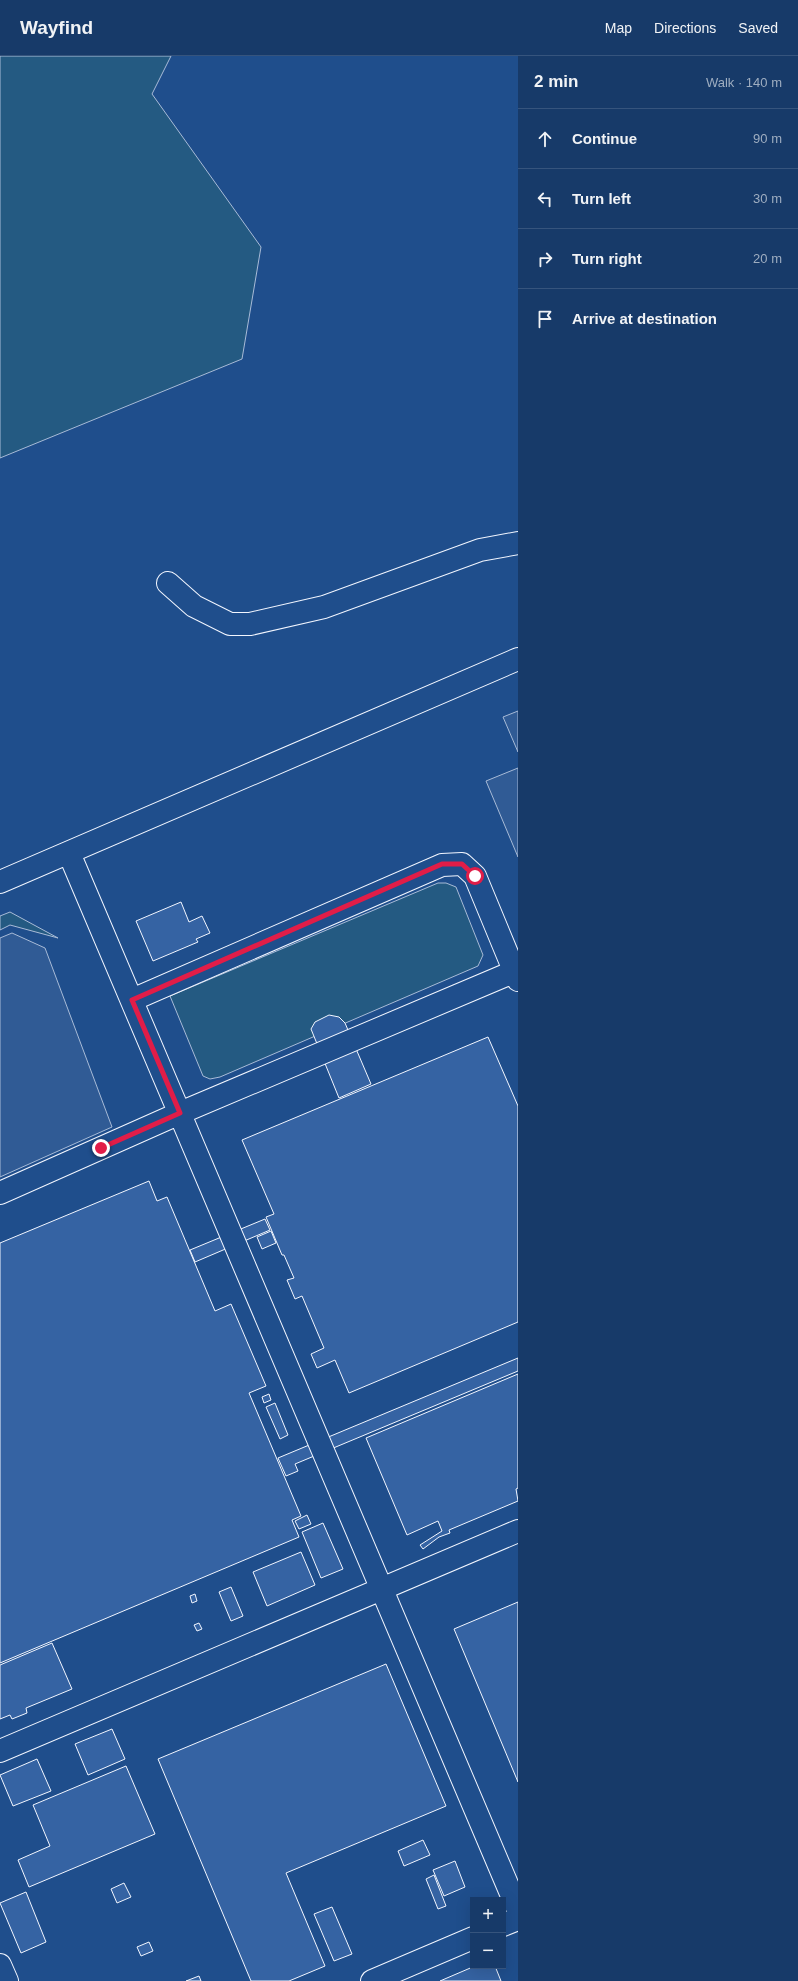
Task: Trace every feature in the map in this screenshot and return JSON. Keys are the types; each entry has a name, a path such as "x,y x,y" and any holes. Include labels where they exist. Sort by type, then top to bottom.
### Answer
{"street":[{"path":"168,583 194,606 230,624 250,624 324,607 480,550 518,543"},
{"path":"0,882 518,659"},
{"path":"69,853 518,1910"},
{"path":"0,1193 180,1113 517,973 475,876 462,864 442,864 132,1000"},
{"path":"0,1751 518,1531"},
{"path":"506,1924 518,1919"},
{"path":"372,1981 470,1939"},
{"path":"0,1965 7,1981"}],"shaded area":[{"path":"0,56 171,56 152,94 261,247 242,359 0,458"},
{"path":"518,711 518,752 503,717"},
{"path":"518,768 518,857 486,781"},
{"path":"438,883 446,883 456,887 483,955 478,966 220,1077 210,1079 203,1076 170,996"},
{"path":"10,912 58,938 10,925 0,930 0,916"},
{"path":"12,933 45,948 112,1127 0,1177 0,938"}],"building":[{"path":"181,902 189,922 202,916 210,933 196,939 198,942 153,961 136,921"},
{"path":"329,1015 339,1017 345,1023 371,1084 339,1098 311,1029 315,1022"},
{"path":"488,1037 518,1106 518,1322 349,1393 335,1360 317,1368 311,1354 324,1348 302,1296 295,1299 287,1280 294,1278 284,1255 282,1255 266,1217 274,1214 242,1140"},
{"path":"149,1181 157,1201 167,1197 215,1311 231,1304 266,1386 249,1393 301,1516 292,1520 299,1537 0,1663 0,1243"},
{"path":"265,1219 270,1230 195,1262 190,1250"},
{"path":"271,1231 276,1243 262,1249 257,1237"},
{"path":"518,1358 518,1371 295,1464 298,1471 286,1476 278,1458"},
{"path":"518,1374 518,1488 516,1489 518,1501 449,1530 450,1533 439,1537 423,1549 420,1545 442,1531 438,1521 407,1535 366,1438"},
{"path":"269,1394 271,1400 264,1403 262,1397"},
{"path":"275,1403 288,1435 280,1439 266,1407"},
{"path":"307,1515 311,1524 299,1529 295,1521"},
{"path":"323,1523 343,1569 321,1578 302,1532"},
{"path":"301,1552 315,1585 267,1606 253,1572"},
{"path":"231,1587 243,1616 231,1621 219,1592"},
{"path":"195,1594 197,1601 192,1603 190,1596"},
{"path":"518,1602 518,1782 454,1629"},
{"path":"199,1623 202,1629 197,1631 194,1625"},
{"path":"52,1643 72,1689 26,1708 27,1713 12,1719 10,1715 0,1719 0,1665"},
{"path":"386,1664 446,1806 286,1873 325,1966 289,1981 251,1981 158,1759"},
{"path":"112,1729 125,1759 88,1775 75,1744"},
{"path":"37,1759 51,1791 13,1806 0,1775"},
{"path":"126,1766 155,1834 29,1887 18,1860 50,1846 33,1805"},
{"path":"423,1840 430,1855 404,1866 398,1851"},
{"path":"455,1861 465,1887 444,1896 433,1870"},
{"path":"434,1875 446,1906 438,1909 426,1879"},
{"path":"124,1883 131,1897 117,1903 111,1889"},
{"path":"26,1892 46,1942 21,1953 0,1903"},
{"path":"332,1907 352,1954 334,1961 314,1914"},
{"path":"149,1942 153,1951 141,1956 137,1947"},
{"path":"470,1968 496,1969 501,1981 440,1981"},
{"path":"199,1976 201,1981 186,1981"}],"route":[{"path":"101,1148 180,1113 132,1000 442,864 462,864 475,876"}]}
